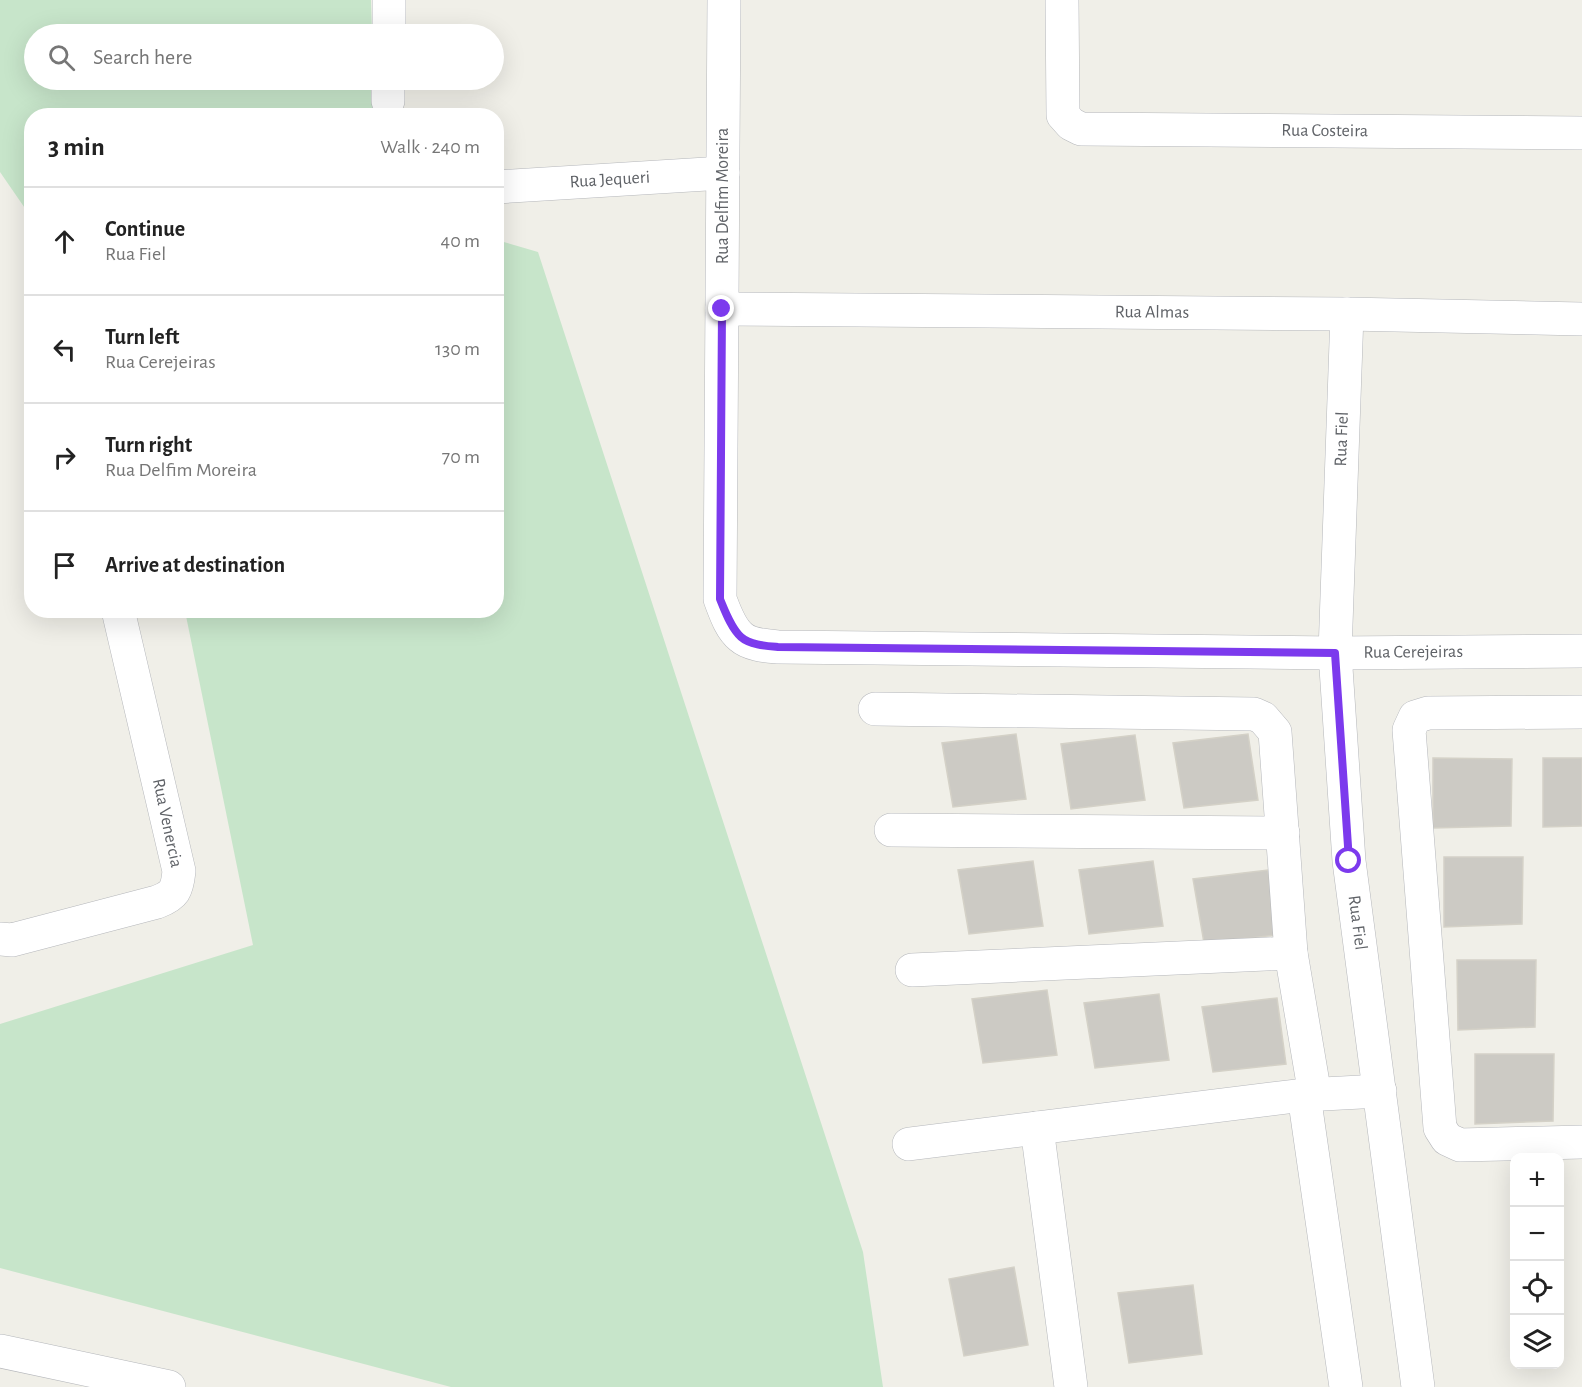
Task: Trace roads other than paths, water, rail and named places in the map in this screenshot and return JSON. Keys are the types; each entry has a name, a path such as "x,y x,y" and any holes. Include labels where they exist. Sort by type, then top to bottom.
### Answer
{"street":[{"path":"388,24 389,0"},
{"name":"Rua Delfim Moreira","path":"724,0 720,599 728,618 742,638"},
{"name":"Rua Costeira","path":"1062,0 1064,115 1071,124 1081,129 1582,133"},
{"name":"Rua Jequeri","path":"504,187 723,173"},
{"name":"Rua Almas","path":"722,309 1347,314 1582,319"},
{"name":"Rua Fiel","path":"1347,314 1335,653 1349,861 1418,1387"},
{"name":"Rua Venercia","path":"0,939 12,939 157,902 170,897 177,887 179,871 120,618"},
{"name":"Rua Cerejeiras","path":"742,638 759,645 778,647 1335,653 1582,651"},
{"path":"875,709 1254,714 1263,718 1275,732 1291,953 1346,1387"},
{"path":"1582,712 1428,712 1415,717 1408,730 1440,1128 1447,1139 1460,1145 1582,1142"},
{"path":"891,830 1283,833"},
{"path":"912,970 1291,953"},
{"path":"909,1144 1309,1095 1380,1091"},
{"path":"1037,1128 1071,1387"},
{"path":"0,1351 169,1387"}]}
